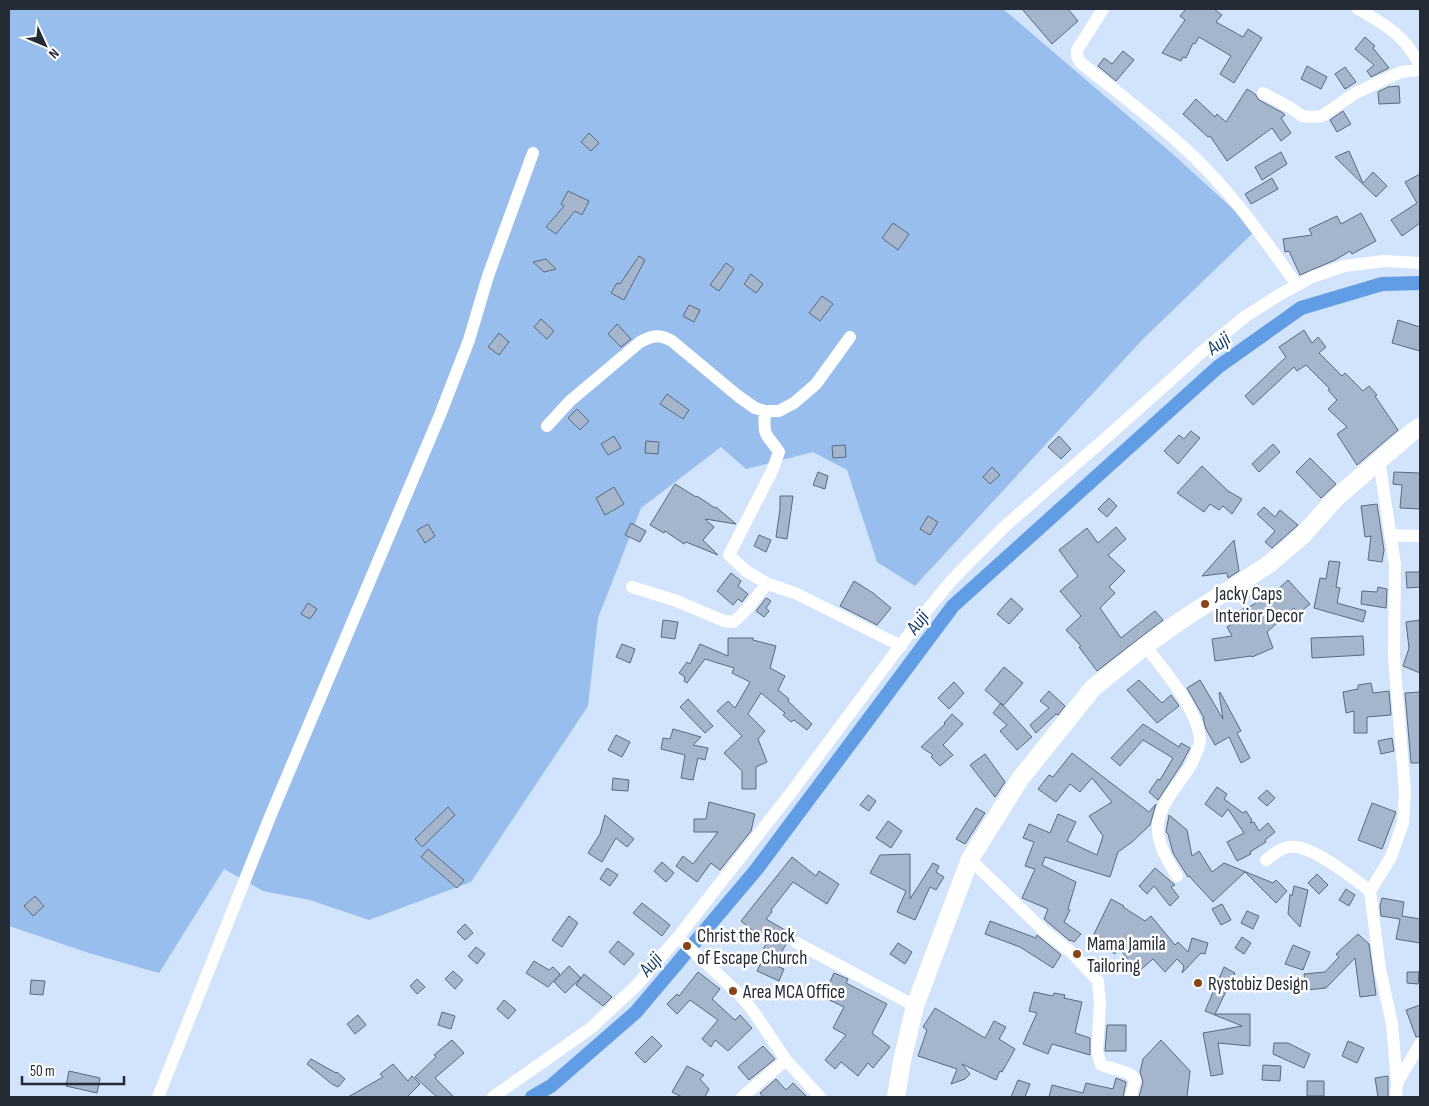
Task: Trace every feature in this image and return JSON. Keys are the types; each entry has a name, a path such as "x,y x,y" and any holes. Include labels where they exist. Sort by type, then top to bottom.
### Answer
{"street":[{"path":"1103,9 1077,50 1080,62 1181,144 1211,175 1267,242 1297,285"},
{"path":"1358,9 1392,29 1401,37 1414,52 1420,66"},
{"path":"1263,93 1302,116 1322,116 1354,94 1381,81 1401,72 1420,70"},
{"path":"158,1097 272,812 470,340 488,276 533,153"},
{"path":"493,1097 590,1028 681,940 951,581 1004,527 1203,351 1246,316 1312,277 1344,266 1384,261 1420,263"},
{"path":"546,426 570,401 640,342 651,336 661,335 672,341 738,396 755,408 765,411 779,411 794,403 816,384 850,337"},
{"path":"765,411 763,429 766,437 779,452 772,472 729,554 746,571 768,584 795,593 901,646"},
{"path":"896,1097 915,1006 970,859 1020,780 1093,688 1145,646 1183,619 1268,565 1302,536 1336,498 1420,427"},
{"path":"1379,460 1395,565 1394,657 1405,792 1403,823 1391,857 1370,891 1380,969 1392,1024 1398,1083 1396,1097"},
{"path":"1390,535 1420,536"},
{"path":"632,587 674,600 724,621 733,622 742,616 759,592 768,584"},
{"path":"1145,646 1187,703 1197,726 1200,739 1198,751 1188,771 1166,803 1159,819 1158,828 1164,854 1177,876"},
{"path":"1266,860 1281,849 1299,848 1318,855 1370,891"},
{"path":"970,859 1043,930 1071,952 1098,981 1100,998 1097,1051 1101,1065 1133,1076 1131,1097"},
{"path":"681,940 738,993 753,1011 786,1060 820,1097"},
{"path":"798,943 915,1006"},
{"path":"1398,1083 1420,1044"},
{"path":"742,1097 786,1060"}],"shaded area":[{"path":"9,9 1003,9 1175,156 1256,230 1142,340 915,586 877,562 847,470 813,452 746,469 721,447 641,508 598,618 588,706 471,882 369,920 310,900 263,891 224,869 159,973 89,953 9,926"}],"building":[{"path":"1022,9 1068,9 1078,21 1052,44"},
{"path":"1186,9 1214,9 1222,15 1216,22 1243,37 1248,29 1262,38 1234,83 1220,74 1231,56 1199,37 1195,44 1193,43 1186,58 1183,57 1181,61 1162,53 1185,20 1180,16"},
{"path":"1365,37 1375,46 1373,48 1389,68 1371,77 1367,71 1374,65 1355,49"},
{"path":"1123,51 1134,60 1116,81 1098,66 1104,58 1112,64"},
{"path":"1307,66 1327,77 1321,89 1301,79"},
{"path":"1345,67 1356,82 1345,89 1335,74"},
{"path":"1399,86 1400,103 1379,104 1378,92 1388,87"},
{"path":"1247,89 1255,94 1259,100 1285,115 1281,118 1291,133 1281,141 1272,128 1227,161 1210,136 1208,137 1183,114 1196,99 1215,117 1217,114 1226,122"},
{"path":"1343,111 1351,124 1337,132 1330,120"},
{"path":"589,133 599,143 591,151 581,142"},
{"path":"1349,151 1363,183 1373,172 1387,186 1376,197 1335,157"},
{"path":"1281,152 1287,164 1262,180 1255,167"},
{"path":"1420,174 1420,223 1402,236 1391,220 1417,203 1405,182"},
{"path":"1272,178 1278,189 1251,204 1245,194"},
{"path":"568,191 589,201 582,215 575,211 556,234 546,227 564,206 561,204"},
{"path":"1361,213 1376,241 1352,254 1350,251 1335,260 1300,275 1289,251 1285,252 1283,239 1312,235 1309,229 1337,216 1341,224"},
{"path":"893,223 909,234 898,250 882,238"},
{"path":"639,256 645,260 624,300 611,293 617,283 620,284"},
{"path":"546,259 556,269 544,272 533,262"},
{"path":"726,263 734,269 719,291 710,285"},
{"path":"751,274 763,284 756,293 744,284"},
{"path":"822,296 833,304 820,321 809,313"},
{"path":"689,305 700,310 694,322 683,316"},
{"path":"541,319 554,331 547,339 534,327"},
{"path":"1398,320 1420,327 1420,351 1392,343"},
{"path":"617,324 631,339 621,347 608,334"},
{"path":"1304,330 1312,343 1318,337 1326,347 1319,353 1342,376 1345,373 1363,391 1369,386 1377,395 1375,396 1398,430 1357,465 1337,434 1347,427 1328,409 1337,400 1328,390 1330,389 1306,365 1297,371 1294,367 1253,405 1245,396 1286,357 1279,347"},
{"path":"499,333 509,342 499,355 488,347"},
{"path":"667,394 689,410 683,419 660,404"},
{"path":"577,409 589,421 580,430 568,418"},
{"path":"1191,431 1200,438 1178,464 1164,451 1179,435 1184,439"},
{"path":"614,436 621,448 608,455 601,444"},
{"path":"1059,436 1071,449 1061,459 1048,447"},
{"path":"646,441 659,442 658,454 645,453"},
{"path":"1273,444 1280,452 1259,472 1252,464"},
{"path":"845,445 846,457 833,458 832,446"},
{"path":"1310,458 1336,484 1321,498 1296,472"},
{"path":"1202,466 1228,491 1242,499 1232,514 1223,506 1219,510 1210,504 1204,512 1177,493"},
{"path":"992,467 1000,475 990,484 983,477"},
{"path":"818,472 828,476 825,489 813,485"},
{"path":"1394,472 1420,473 1420,509 1400,508 1402,485 1393,484"},
{"path":"675,484 716,507 736,524 705,519 714,527 703,540 718,555 686,542 684,544 665,531 664,533 650,525"},
{"path":"614,487 624,504 605,515 596,498"},
{"path":"780,496 793,496 787,539 776,537"},
{"path":"1109,498 1117,506 1107,517 1098,509"},
{"path":"1377,504 1384,550 1382,562 1368,560 1371,536 1365,537 1361,506"},
{"path":"1264,507 1275,517 1280,510 1298,525 1272,548 1265,542 1275,531 1257,514"},
{"path":"928,516 938,522 930,535 920,529"},
{"path":"631,523 646,531 640,542 625,535"},
{"path":"428,524 435,536 425,543 417,530"},
{"path":"1116,527 1126,539 1108,555 1125,571 1109,587 1115,593 1100,608 1121,638 1155,611 1163,620 1097,671 1079,647 1081,646 1066,630 1081,616 1060,591 1078,576 1059,550 1087,528 1098,543"},
{"path":"759,535 771,540 766,552 754,546"},
{"path":"1234,540 1239,571 1228,578 1227,573 1202,576"},
{"path":"1329,561 1340,562 1336,587 1340,588 1337,603 1366,611 1363,622 1314,608 1320,578 1326,579"},
{"path":"1406,572 1420,572 1420,587 1407,588"},
{"path":"731,573 741,581 738,586 748,594 742,602 738,599 733,605 717,591"},
{"path":"1288,580 1310,604 1299,613 1294,608 1267,632 1273,648 1252,657 1215,661 1212,639 1232,636 1227,627 1237,621 1233,613 1253,605 1272,589 1275,592"},
{"path":"854,581 873,593 891,608 877,625 840,606"},
{"path":"1378,587 1387,589 1386,608 1361,604 1362,591 1377,592"},
{"path":"766,598 771,601 766,608 769,611 764,617 756,611"},
{"path":"1011,598 1023,609 1009,624 997,614"},
{"path":"308,603 317,609 310,619 301,614"},
{"path":"663,620 678,622 675,639 661,637"},
{"path":"1420,620 1420,673 1403,666 1409,648 1406,622"},
{"path":"1363,636 1364,655 1312,658 1311,638"},
{"path":"728,638 753,638 753,640 776,646 770,668 785,676 778,690 812,724 807,730 794,720 791,722 783,715 785,713 761,693 748,714 765,731 758,739 767,762 756,767 756,789 742,789 742,771 724,753 742,736 717,711 728,701 735,708 750,682 732,673 734,668 705,659 687,683 684,681 685,677 679,673 687,662 690,664 700,644 728,656"},
{"path":"622,644 635,649 630,663 616,657"},
{"path":"1004,667 1023,683 1003,706 985,690"},
{"path":"1139,680 1162,703 1171,695 1179,706 1157,723 1127,690"},
{"path":"1200,680 1223,719 1220,692 1241,731 1237,733 1250,758 1241,763 1229,737 1215,745 1206,729 1204,718 1187,688"},
{"path":"954,682 964,693 949,709 938,698"},
{"path":"1371,683 1373,693 1389,691 1391,715 1367,717 1367,733 1354,733 1354,711 1346,713 1343,692 1358,689 1358,685"},
{"path":"1049,691 1065,706 1058,715 1056,714 1036,733 1030,725 1049,708 1040,701"},
{"path":"1420,692 1420,763 1411,763 1405,693"},
{"path":"688,699 713,726 705,733 680,707"},
{"path":"1001,703 1032,737 1017,750 1000,731 1007,725 993,713"},
{"path":"952,714 963,724 943,745 953,755 940,766 931,757 933,755 921,747 945,724"},
{"path":"1143,724 1179,747 1181,743 1190,748 1158,800 1149,792 1158,779 1160,780 1173,758 1143,740 1120,766 1111,758"},
{"path":"673,729 701,737 693,745 708,748 705,760 698,758 693,780 681,778 685,755 661,749 663,738 670,739"},
{"path":"616,735 630,742 622,757 608,750"},
{"path":"1392,738 1394,751 1381,754 1378,741"},
{"path":"1072,753 1149,812 1156,804 1150,825 1118,852 1110,877 1045,857 1042,865 1076,882 1068,909 1070,910 1064,922 1081,934 1074,942 1070,941 1044,919 1048,909 1022,898 1035,869 1025,866 1034,842 1023,838 1029,824 1050,833 1058,814 1076,822 1067,841 1097,855 1103,836 1089,816 1112,802 1092,778 1080,792 1070,784 1056,802 1038,789 1049,775 1053,777"},
{"path":"985,754 1005,782 995,797 970,765"},
{"path":"613,778 629,780 628,791 612,790"},
{"path":"1217,787 1227,794 1224,799 1243,813 1246,811 1252,820 1250,823 1254,822 1259,831 1268,823 1275,832 1265,840 1266,842 1250,852 1251,854 1237,861 1227,842 1244,833 1228,809 1222,817 1205,804"},
{"path":"1267,790 1275,798 1267,806 1258,798"},
{"path":"868,795 876,801 869,811 860,805"},
{"path":"709,802 755,814 751,831 720,870 711,863 697,882 676,866 683,856 693,864 718,832 694,832 694,819 706,819"},
{"path":"1372,803 1396,812 1382,849 1358,840"},
{"path":"448,807 455,815 422,847 415,839"},
{"path":"976,808 985,813 965,844 956,839"},
{"path":"605,815 634,839 627,847 616,838 602,862 588,853 600,834"},
{"path":"1169,815 1187,830 1192,856 1199,851 1212,872 1224,863 1273,883 1276,880 1287,891 1276,903 1245,872 1213,902 1188,877 1173,853 1166,832"},
{"path":"888,821 902,831 891,848 876,838"},
{"path":"428,849 464,880 457,888 421,857"},
{"path":"910,854 910,899 933,863 939,866 936,872 944,877 936,890 930,887 915,920 897,912 906,891 870,873 880,855"},
{"path":"792,857 816,876 819,871 839,884 827,904 793,882 771,910 772,912 766,919 792,934 774,965 784,969 779,981 757,971 764,957 760,955 767,942 741,921"},
{"path":"662,862 674,873 666,882 654,871"},
{"path":"607,868 618,875 610,886 600,879"},
{"path":"1155,868 1175,885 1171,887 1179,897 1170,906 1154,886 1147,894 1139,886"},
{"path":"1317,874 1328,885 1319,894 1308,883"},
{"path":"1294,886 1308,890 1300,927 1288,914 1290,894 1292,896"},
{"path":"1346,889 1355,895 1349,906 1339,900"},
{"path":"35,896 44,906 33,916 24,906"},
{"path":"1382,898 1404,902 1402,916 1420,919 1420,943 1396,939 1400,919 1381,916 1380,906"},
{"path":"1111,899 1145,921 1151,916 1175,945 1178,942 1188,952 1192,938 1208,943 1205,954 1201,953 1182,973 1184,966 1177,959 1165,972 1153,959 1138,972 1119,948 1115,954 1105,947 1109,941 1094,934"},
{"path":"642,903 670,925 662,936 633,913"},
{"path":"1222,904 1231,920 1221,925 1212,909"},
{"path":"1247,911 1259,916 1253,929 1241,923"},
{"path":"569,916 578,923 562,947 552,940"},
{"path":"990,921 1036,938 1037,935 1061,955 1053,968 1020,947 985,934"},
{"path":"465,924 473,933 465,940 457,932"},
{"path":"1358,934 1369,944 1376,995 1360,997 1355,958 1326,988 1306,990 1304,974 1325,972 1339,957 1336,954"},
{"path":"1242,937 1251,943 1244,954 1235,948"},
{"path":"618,941 634,954 624,965 609,952"},
{"path":"898,943 912,952 905,964 890,954"},
{"path":"1293,945 1310,952 1303,970 1285,964"},
{"path":"476,947 485,954 477,964 468,956"},
{"path":"534,961 549,970 553,967 560,974 548,987 526,973"},
{"path":"569,966 581,978 565,993 554,982"},
{"path":"1224,967 1235,973 1215,1014 1250,1014 1250,1046 1218,1043 1223,1074 1211,1076 1203,1033 1242,1026 1205,1011"},
{"path":"453,971 463,980 455,989 445,979"},
{"path":"698,972 720,989 712,999 735,1020 740,1015 752,1028 728,1051 715,1040 711,1047 702,1039 718,1020 690,1000 677,1014 667,1004 677,994 679,996"},
{"path":"1407,972 1419,972 1418,984 1407,983"},
{"path":"834,973 848,979 846,983 887,1004 872,1033 890,1047 873,1068 868,1063 858,1076 841,1062 835,1069 825,1060 846,1035 833,1028 844,1007 823,997"},
{"path":"584,974 612,997 603,1006 576,985"},
{"path":"417,979 425,987 417,994 410,986"},
{"path":"31,980 45,981 43,995 30,994"},
{"path":"1034,992 1053,996 1054,993 1065,995 1064,998 1082,1002 1075,1033 1090,1038 1090,1055 1052,1044 1048,1054 1023,1044 1037,1013 1029,1011"},
{"path":"504,1000 516,1010 508,1019 497,1009"},
{"path":"1420,1005 1420,1036 1416,1037 1406,1010"},
{"path":"935,1008 985,1038 994,1021 1006,1027 999,1039 1015,1049 996,1080 962,1064 970,1074 965,1079 951,1084 957,1069 918,1056 927,1030 923,1027"},
{"path":"442,1012 455,1016 451,1029 438,1025"},
{"path":"358,1015 366,1025 355,1034 347,1024"},
{"path":"1107,1025 1126,1025 1126,1051 1105,1051"},
{"path":"652,1036 662,1046 645,1063 635,1053"},
{"path":"452,1040 464,1053 435,1078 454,1097 437,1097 415,1077 436,1057 434,1055"},
{"path":"1161,1040 1190,1071 1187,1097 1139,1097 1143,1082 1140,1072 1143,1059"},
{"path":"1348,1041 1364,1048 1357,1063 1342,1056"},
{"path":"1274,1043 1288,1043 1310,1054 1304,1068 1273,1054"},
{"path":"763,1046 775,1059 749,1080 738,1067"},
{"path":"311,1059 337,1072 345,1079 338,1087 332,1084 307,1064"},
{"path":"393,1064 408,1081 412,1076 420,1084 407,1097 348,1097 383,1077 380,1074"},
{"path":"1263,1065 1281,1066 1280,1081 1262,1080"},
{"path":"687,1066 704,1075 700,1079 709,1089 705,1097 682,1097 672,1092"},
{"path":"69,1071 100,1078 97,1093 66,1086"},
{"path":"1388,1076 1388,1097 1378,1097 1375,1078"},
{"path":"1116,1078 1126,1082 1123,1097 1049,1097 1052,1085 1083,1093 1086,1083 1113,1089"},
{"path":"776,1079 786,1090 793,1083 807,1097 763,1097 760,1093"},
{"path":"1018,1080 1030,1084 1025,1097 1011,1097"},
{"path":"1307,1081 1324,1081 1324,1096 1307,1096"}],"waterway":[{"name":"Auji","path":"532,1097 551,1086 636,1012 756,870 953,606 1218,367 1301,308 1382,284 1420,283"}],"place":[{"name":"Jacky Caps Interior Decor","path":"1205,604"},
{"name":"Christ the Rock of Escape Church","path":"687,946"},
{"name":"Mama Jamila Tailoring","path":"1077,954"},
{"name":"Rystobiz Design","path":"1198,983"},
{"name":"Area MCA Office","path":"733,991"}]}
